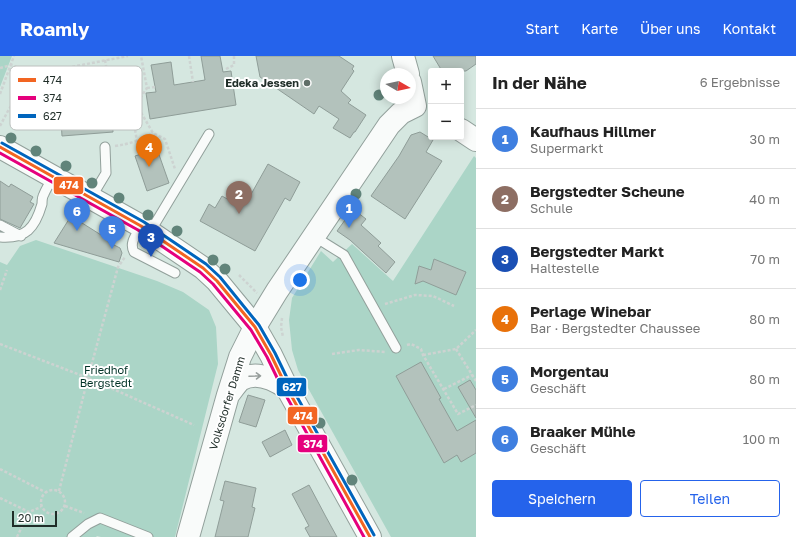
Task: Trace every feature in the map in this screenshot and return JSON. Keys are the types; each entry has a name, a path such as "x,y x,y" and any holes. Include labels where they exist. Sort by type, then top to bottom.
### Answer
{"main road":[{"path":"403,56 406,68"},
{"path":"416,94 423,108"},
{"name":"Volksdorfer Damm","path":"188,537 240,357 255,328 277,292 389,125 402,113 423,108"},
{"path":"464,132 476,140"},
{"path":"0,147 146,229 203,268 212,276 255,328 370,537"},
{"path":"228,395 239,381 247,377 264,376 276,380 288,388"}],"lane":[{"path":"175,273 134,252 132,242 146,229 180,182 210,134"},
{"path":"91,198 106,173 104,147"},
{"path":"0,237 9,238 21,236 25,234 32,226 37,218 44,194 52,177"},
{"path":"0,224 21,236"},
{"path":"315,237 344,255 371,300 396,348"},
{"path":"72,537 88,524 100,518 148,537"}],"path":[{"path":"0,68 11,65 14,56"},
{"path":"75,66 128,56"},
{"path":"141,56 147,88 142,95"},
{"path":"189,56 193,82"},
{"path":"226,69 234,64 234,56"},
{"path":"105,60 106,66"},
{"path":"0,94 10,68"},
{"path":"147,88 155,87"},
{"path":"0,126 10,108"},
{"path":"142,114 153,133 165,139 180,182"},
{"path":"135,130 137,142"},
{"path":"104,147 127,145 137,142 153,133"},
{"path":"59,491 118,267 132,247"},
{"path":"0,290 7,270"},
{"path":"371,300 384,304 415,296 434,296 454,306"},
{"path":"423,355 456,349 476,330"},
{"path":"0,344 88,378 194,425"},
{"path":"332,354 359,350 387,352 411,344 421,349 423,355 458,414 476,405"},
{"path":"456,349 476,381"},
{"path":"444,389 472,375"},
{"path":"0,469 45,492"},
{"path":"53,489 59,491 66,499 65,506 61,512 53,515 46,512 41,507 40,500 45,492 53,489"},
{"path":"0,498 29,512"},
{"path":"17,537 29,512 41,507"}],"green space":[{"path":"0,56 12,56 0,87"},
{"path":"474,156 476,158 476,537 391,537 298,370 292,350 289,320 292,298 321,251 333,262 352,244 393,281"},
{"name":"Friedhof Bergstedt","path":"36,240 157,281 183,292 209,310 216,327 218,364 175,537 0,537 0,262 7,265 20,246"}],"building":[{"path":"201,56 220,56 223,72 231,71 236,105 150,119 146,93 156,92 151,65 171,62 174,85 205,80"},
{"name":"Edeka Jessen","path":"256,56 339,56 354,66 352,69 354,71 341,91 351,100 348,103 366,115 350,138 333,128 339,119 319,106 314,114 260,77"},
{"path":"433,56 476,56 476,64 466,71 464,71 464,68 440,68"},
{"path":"62,130 113,130 113,132 62,136"},
{"path":"420,132 428,137 428,140 433,140 426,152 442,161 405,219 371,196 399,156 411,135"},
{"path":"157,149 169,183 147,191 135,156"},
{"path":"268,164 300,182 290,201 285,198 255,251 200,221 209,204 215,208 222,196 236,204 249,198"},
{"path":"0,181 9,187 11,184 33,197 30,202 34,204 20,228 0,219"},
{"path":"353,209 366,219 361,225 381,243 378,246 395,262 386,273 350,240 337,231"},
{"path":"71,216 109,240 108,242 120,248 122,253 119,262 54,243"},
{"path":"434,259 466,272 456,295 423,281 415,284 419,266 431,270"},
{"path":"421,362 457,431 476,420 476,453 461,462 457,455 444,463 396,376"},
{"path":"470,380 476,390 476,418 458,387"},
{"path":"248,395 265,400 256,427 239,422"},
{"path":"285,430 292,445 270,457 262,442"},
{"path":"225,481 256,488 252,507 255,508 248,537 215,537 224,501 220,500"},
{"path":"309,485 337,537 310,537 305,528 309,526 292,494"}],"transit line":[{"name":"627","path":"2,143 144,222 206,264 220,277 259,325 291,386 374,535"},
{"name":"474","path":"0,147 141,226 203,268 217,281 255,327 287,388 370,537"},
{"name":"374","path":"0,153 138,230 200,272 213,284 251,330 364,537"}],"place":[{"name":"Edeka Jessen","path":"307,83"},
{"name":"Perlage Winebar","path":"149,167"},
{"name":"Bergstedter Scheune","path":"239,214"},
{"name":"Kaufhaus Hillmer","path":"349,228"},
{"name":"Braaker Mühle","path":"77,231"},
{"name":"Morgentau","path":"112,249"},
{"name":"Bergstedter Markt","path":"151,257"}]}
